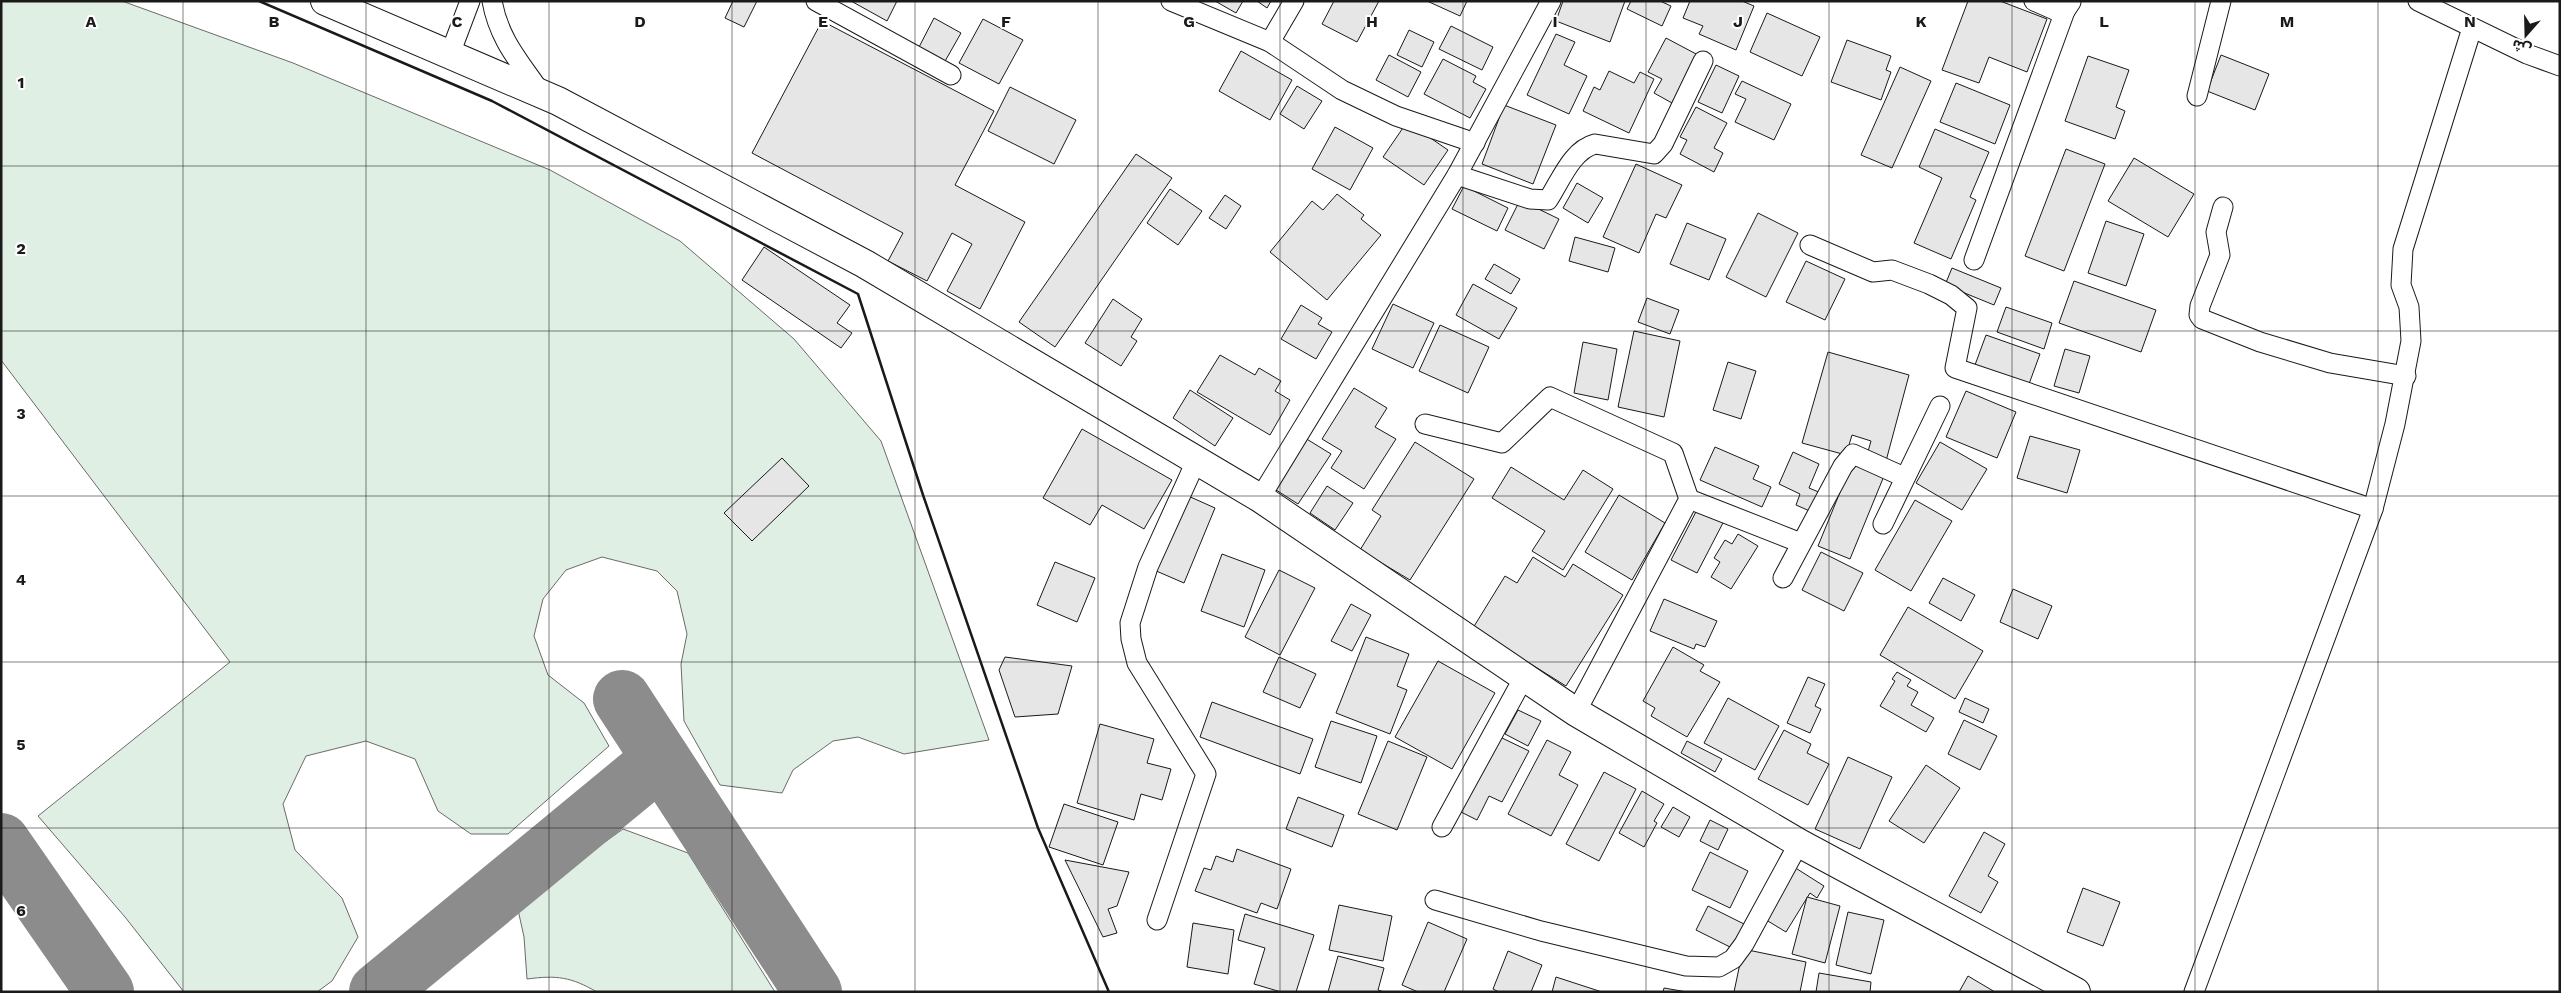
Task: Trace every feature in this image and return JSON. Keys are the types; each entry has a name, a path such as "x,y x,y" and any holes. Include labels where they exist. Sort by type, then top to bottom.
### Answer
{"main road":[{"path":"325,1 542,94 865,264 1260,498 1576,712 1799,843 2076,992"}],"street":[{"path":"450,54 470,1"},
{"path":"492,1 495,20 506,44 542,94"},
{"path":"816,1 952,75"},
{"path":"1171,1 1270,42 1342,90 1396,116 1475,143"},
{"path":"1270,42 1294,1"},
{"path":"1260,498 1457,175 1551,1"},
{"path":"2034,1 2059,12 2068,6"},
{"path":"2197,96 2221,1"},
{"path":"2418,1 2527,54 2560,66"},
{"path":"1974,260 2068,6"},
{"path":"2194,992 2373,509 2406,376 2411,341 2409,307 2401,285 2403,248 2472,28"},
{"path":"1457,175 1530,200 1548,200 1578,152 1587,146 1595,144 1654,154 1663,144 1703,61"},
{"path":"2223,206 2216,232 2220,255 2200,306 2199,315 2202,319 2260,342 2330,363 2406,376"},
{"path":"1810,245 1873,272 1892,270 1929,284 1951,295 1967,308 1955,368 2373,509"},
{"path":"1425,424 1502,443 1550,396 1672,453 1688,499 1576,712"},
{"path":"1883,524 1904,477 1940,406"},
{"path":"1783,578 1843,466 1853,454 1904,477"},
{"path":"1157,920 1206,774 1137,663 1131,639 1130,623 1148,568 1196,459"},
{"path":"1688,499 1801,543"},
{"path":"1442,827 1524,677"},
{"path":"1435,900 1541,931 1676,964 1719,967 1733,959 1744,944 1799,843"}],"green space":[{"path":"1,1 122,1 293,63 550,170 680,241 794,339 881,441 989,740 904,754 858,737 833,741 793,770 782,793 720,785 684,721 681,664 687,634 677,591 657,571 602,557 566,570 543,599 534,636 548,675 584,703 609,746 508,834 471,834 438,811 415,759 366,741 306,756 283,804 295,850 342,898 358,937 332,981 317,992 184,992 125,917 38,816 230,662 1,360"},
{"path":"623,829 688,853 775,992 597,992 564,978 527,979 524,937 517,905"}],"building":[{"path":"733,1 757,1 744,27 725,18"},
{"path":"851,1 897,1 887,21"},
{"path":"1215,1 1243,1 1236,13"},
{"path":"1257,1 1271,1 1267,8"},
{"path":"1334,1 1379,1 1357,42 1322,24"},
{"path":"1427,1 1467,1 1460,16"},
{"path":"1563,1 1625,1 1610,42 1556,21"},
{"path":"1631,1 1660,1 1671,6 1662,26 1627,9"},
{"path":"1690,1 1742,1 1754,6 1736,50 1699,34 1703,26 1683,18"},
{"path":"1968,1 2000,1 2047,19 2027,72 1989,57 1979,83 1942,70"},
{"path":"1767,13 1820,37 1802,76 1750,52"},
{"path":"934,18 961,33 944,63 918,49"},
{"path":"983,19 1023,40 999,84 959,63"},
{"path":"822,21 994,111 955,185 1025,222 980,309 947,291 972,244 952,233 927,281 888,261 903,233 752,153"},
{"path":"1451,26 1493,47 1482,70 1439,49"},
{"path":"1409,30 1434,42 1422,67 1397,55"},
{"path":"1556,34 1575,42 1564,65 1587,76 1569,114 1527,95"},
{"path":"1666,38 1698,55 1672,103 1654,93 1662,79 1648,72"},
{"path":"1847,40 1891,56 1886,70 1891,72 1881,100 1831,82"},
{"path":"1241,51 1292,80 1270,120 1219,91"},
{"path":"1389,55 1421,72 1408,97 1376,80"},
{"path":"2221,55 2269,74 2255,110 2207,91"},
{"path":"2088,56 2129,70 2116,107 2125,111 2115,139 2065,121"},
{"path":"1443,59 1476,76 1473,82 1486,89 1470,118 1424,94"},
{"path":"1716,65 1739,76 1722,113 1698,102"},
{"path":"1900,67 1931,81 1892,168 1861,155"},
{"path":"1609,71 1634,83 1640,72 1654,79 1629,133 1583,111 1594,87 1600,90"},
{"path":"1742,81 1791,104 1774,140 1735,122 1746,99 1735,94"},
{"path":"1956,83 2010,105 1995,144 1940,122"},
{"path":"1297,86 1322,101 1304,129 1280,114"},
{"path":"1010,87 1076,120 1054,164 988,131"},
{"path":"1504,105 1556,125 1533,184 1482,164"},
{"path":"1696,107 1727,123 1714,148 1723,153 1714,172 1680,154 1687,140 1680,137"},
{"path":"1407,122 1448,150 1424,185 1383,157"},
{"path":"1335,127 1373,148 1350,190 1312,169"},
{"path":"1935,129 1989,152 1970,197 1976,200 1951,259 1914,243 1942,178 1919,167"},
{"path":"2066,149 2105,164 2064,271 2025,256"},
{"path":"1136,154 1172,178 1055,347 1019,322"},
{"path":"2134,158 2194,194 2168,237 2108,201"},
{"path":"1636,164 1682,185 1666,218 1656,214 1639,253 1603,237"},
{"path":"1577,183 1603,198 1588,223 1563,208"},
{"path":"1464,186 1508,208 1497,231 1452,209"},
{"path":"1170,189 1202,211 1178,245 1147,223"},
{"path":"1337,194 1364,215 1361,219 1381,235 1327,300 1270,252 1312,201 1323,210"},
{"path":"1225,195 1241,206 1226,229 1209,218"},
{"path":"1520,200 1559,219 1544,249 1505,230"},
{"path":"1758,213 1798,233 1766,297 1726,277"},
{"path":"2106,221 2144,234 2126,286 2088,273"},
{"path":"1687,223 1726,239 1709,280 1670,264"},
{"path":"1575,237 1615,248 1608,272 1569,261"},
{"path":"764,247 850,305 837,323 852,333 841,348 742,280"},
{"path":"1806,261 1845,279 1825,320 1786,302"},
{"path":"1494,264 1520,279 1511,294 1485,279"},
{"path":"1952,268 2001,288 1994,305 1945,285"},
{"path":"2074,281 2156,310 2141,352 2059,323"},
{"path":"1473,284 1517,308 1499,339 1456,315"},
{"path":"1647,298 1679,310 1670,334 1638,322"},
{"path":"1113,299 1142,319 1131,337 1137,341 1121,366 1085,343"},
{"path":"1393,304 1434,323 1413,368 1372,349"},
{"path":"1301,305 1322,318 1318,324 1332,332 1316,359 1281,339"},
{"path":"2006,307 2052,323 2044,349 1997,332"},
{"path":"1440,325 1489,347 1468,393 1419,371"},
{"path":"1634,331 1680,341 1664,417 1618,407"},
{"path":"1986,335 2040,354 2029,384 1975,365"},
{"path":"1583,342 1617,349 1608,400 1574,393"},
{"path":"2065,349 2090,356 2079,393 2054,386"},
{"path":"1828,352 1909,375 1886,461 1867,455 1871,441 1852,435 1846,455 1802,443"},
{"path":"1220,355 1255,375 1259,368 1281,381 1275,391 1290,400 1270,435 1197,392"},
{"path":"1728,362 1756,371 1741,419 1713,410"},
{"path":"1354,388 1387,408 1375,427 1396,439 1364,489 1331,468 1342,451 1322,439"},
{"path":"1190,390 1233,418 1215,446 1173,418"},
{"path":"1966,391 2016,412 1997,458 1946,437"},
{"path":"1082,429 1172,480 1144,529 1102,505 1090,525 1043,498"},
{"path":"2030,436 2080,450 2067,493 2017,478"},
{"path":"1305,438 1331,454 1298,504 1273,488"},
{"path":"1415,442 1474,479 1410,580 1360,550 1381,516 1372,510"},
{"path":"1940,442 1987,469 1962,510 1916,483"},
{"path":"1715,447 1759,466 1753,479 1771,487 1762,507 1700,480"},
{"path":"1793,452 1819,464 1809,488 1821,493 1812,512 1796,505 1800,494 1779,484"},
{"path":"782,458 809,486 752,541 724,513"},
{"path":"1852,463 1884,476 1850,559 1818,546"},
{"path":"1511,467 1564,500 1583,470 1613,489 1563,570 1532,551 1545,531 1492,498"},
{"path":"1327,486 1353,503 1335,530 1310,513"},
{"path":"1186,495 1215,508 1184,583 1154,570"},
{"path":"1619,495 1665,523 1632,580 1585,552"},
{"path":"1915,500 1952,521 1911,591 1875,570"},
{"path":"1699,506 1725,519 1697,573 1671,560"},
{"path":"1738,534 1758,546 1731,589 1711,577 1720,562 1714,558 1725,540 1732,544"},
{"path":"1821,552 1863,573 1844,611 1802,590"},
{"path":"1222,554 1265,570 1244,627 1201,611"},
{"path":"1533,557 1565,577 1573,564 1623,595 1566,686 1473,628 1505,576 1517,583"},
{"path":"1055,562 1095,578 1077,622 1037,605"},
{"path":"1279,570 1315,588 1280,655 1245,637"},
{"path":"1943,578 1975,595 1961,621 1929,603"},
{"path":"2013,589 2052,606 2038,639 2000,622"},
{"path":"1664,599 1717,621 1705,647 1696,644 1694,649 1650,631"},
{"path":"1351,604 1371,615 1352,651 1331,641"},
{"path":"1908,607 1983,651 1955,699 1880,655"},
{"path":"1366,637 1409,654 1397,686 1407,690 1390,734 1336,713"},
{"path":"1673,647 1704,665 1700,671 1720,682 1687,737 1651,716 1655,708 1643,701"},
{"path":"1005,657 1072,666 1058,714 1015,717 999,670"},
{"path":"1279,657 1316,674 1300,708 1263,692"},
{"path":"1438,661 1495,693 1452,769 1395,737"},
{"path":"1897,672 1911,680 1907,686 1918,692 1911,705 1934,718 1926,732 1880,706 1895,681 1892,679"},
{"path":"1808,677 1825,684 1815,706 1821,709 1810,733 1787,723"},
{"path":"1728,698 1779,726 1755,770 1704,743"},
{"path":"1965,698 1989,709 1983,723 1959,712"},
{"path":"1212,702 1313,739 1300,774 1200,737"},
{"path":"1518,710 1541,721 1528,746 1505,734"},
{"path":"1964,720 1997,736 1980,770 1948,754"},
{"path":"1331,721 1377,736 1361,783 1315,767"},
{"path":"1100,724 1154,739 1147,763 1171,769 1162,800 1141,794 1134,820 1077,803"},
{"path":"1784,730 1811,744 1807,753 1829,764 1808,805 1758,779"},
{"path":"1500,737 1529,751 1502,802 1489,796 1477,820 1461,812"},
{"path":"1547,740 1571,752 1559,775 1578,785 1551,836 1508,814"},
{"path":"1388,741 1427,757 1397,830 1358,814"},
{"path":"1687,741 1722,759 1715,772 1681,753"},
{"path":"1848,757 1892,777 1860,849 1815,829"},
{"path":"1926,765 1960,788 1924,843 1889,821"},
{"path":"1604,772 1636,789 1599,861 1566,844"},
{"path":"1642,791 1664,804 1654,821 1657,823 1644,847 1619,833"},
{"path":"1298,797 1344,815 1332,847 1286,829"},
{"path":"1064,804 1118,822 1103,865 1049,847"},
{"path":"1673,807 1690,817 1679,837 1661,827"},
{"path":"1710,820 1728,829 1718,850 1700,841"},
{"path":"1984,832 2005,844 1988,876 1998,882 1981,913 1949,896"},
{"path":"1237,849 1291,869 1277,909 1261,903 1257,913 1195,891 1204,868 1211,870 1216,856 1233,862"},
{"path":"1710,852 1748,871 1730,908 1692,890"},
{"path":"1065,860 1129,872 1117,906 1108,909 1117,933 1103,937"},
{"path":"1794,867 1824,886 1817,898 1810,893 1786,932 1763,918"},
{"path":"2083,888 2120,902 2103,946 2067,932"},
{"path":"1807,897 1840,906 1825,963 1792,954"},
{"path":"1339,905 1392,916 1383,961 1329,950"},
{"path":"1708,906 1744,924 1732,948 1696,930"},
{"path":"1848,912 1884,920 1871,974 1836,965"},
{"path":"1245,914 1314,935 1296,992 1281,992 1254,984 1265,948 1238,940"},
{"path":"1428,922 1467,939 1444,992 1418,992 1402,985"},
{"path":"1193,923 1234,930 1228,974 1187,967"},
{"path":"1743,949 1806,962 1800,992 1734,992"},
{"path":"1508,951 1542,965 1531,992 1499,992 1493,989"},
{"path":"1338,956 1384,968 1378,990 1384,992 1328,992"},
{"path":"1819,973 1871,982 1870,992 1816,992"},
{"path":"1968,976 1995,992 1959,992"},
{"path":"1556,977 1602,992 1552,992"},
{"path":"1664,988 1687,992 1663,992"}],"taxiway":[{"path":"622,699 813,992"},
{"path":"378,992 661,759"},
{"path":"1,842 105,992"}],"wall":[{"path":"259,1 492,101 858,294 923,495 1038,828 1109,992"}]}
